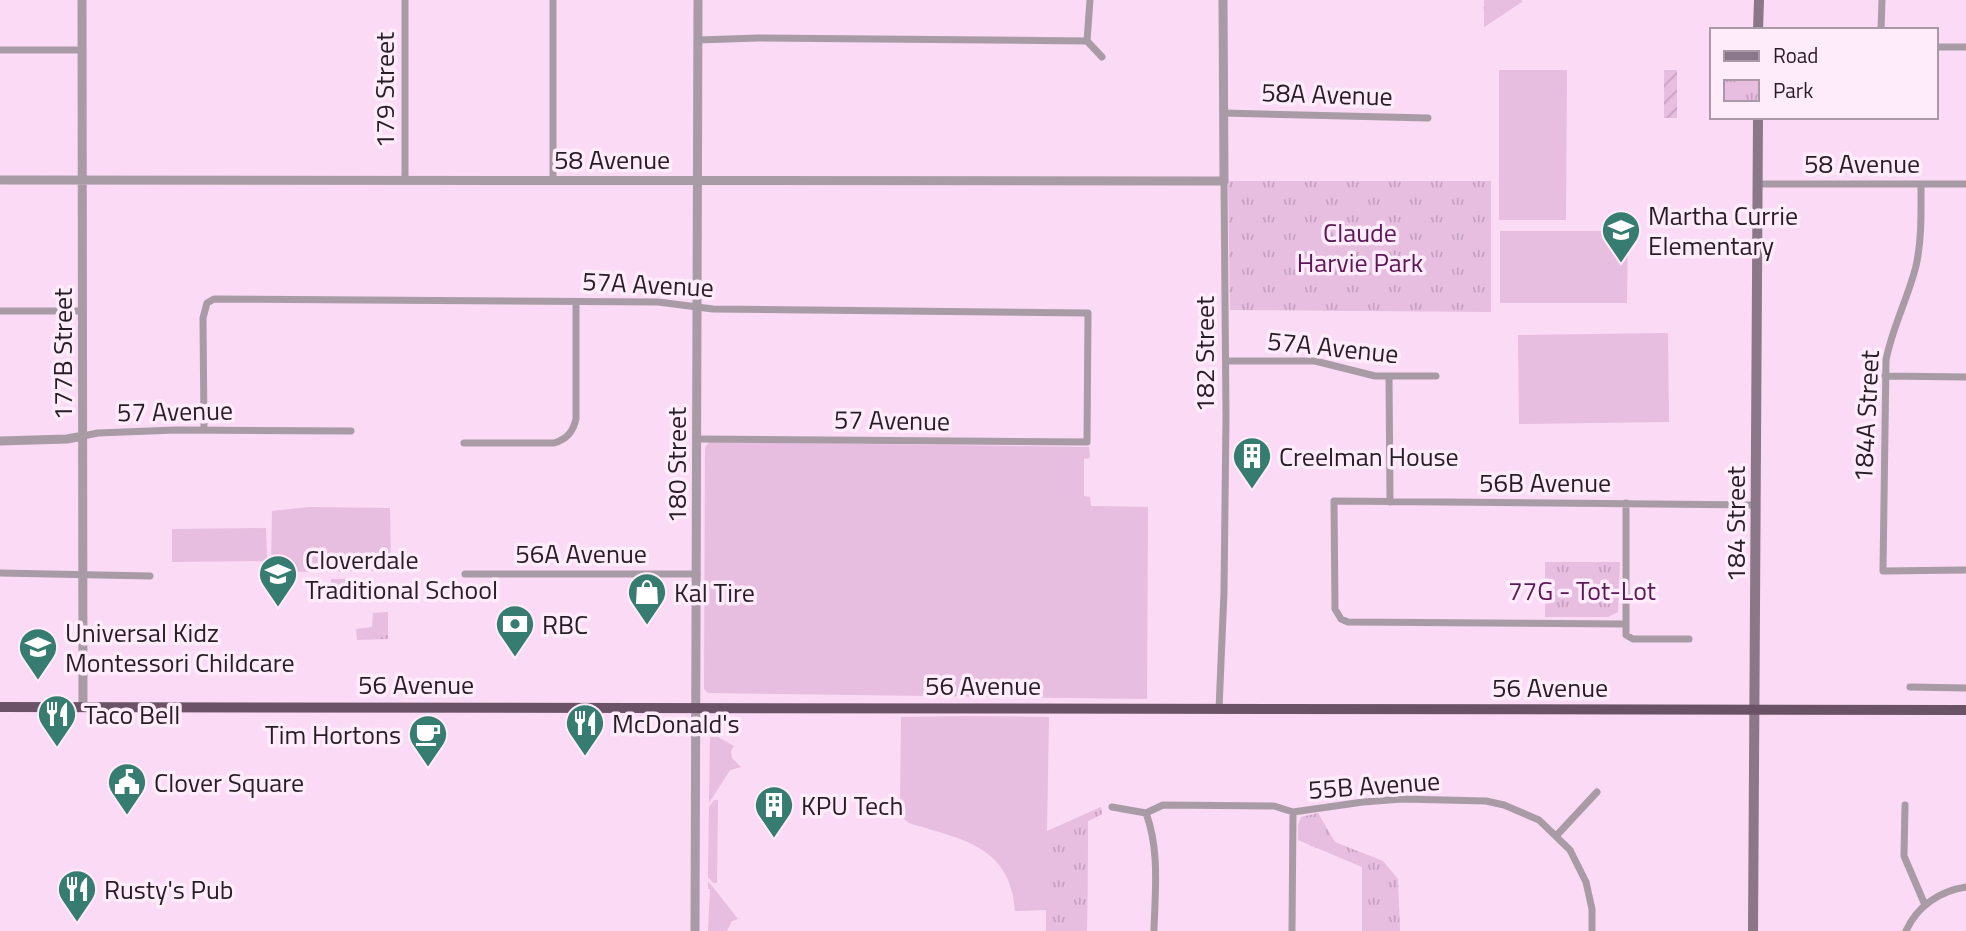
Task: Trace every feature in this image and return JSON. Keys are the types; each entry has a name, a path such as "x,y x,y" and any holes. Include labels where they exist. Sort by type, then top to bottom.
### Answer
{"highway":[{"name":"56 Avenue","path":"0,707 1966,710"}],"main road":[{"path":"1758,28 1759,0"},
{"name":"184 Street","path":"1753,931 1758,119"}],"street":[{"name":"177B Street","path":"82,0 83,707"},
{"name":"179 Street","path":"405,0 405,180"},
{"path":"553,0 553,181"},
{"name":"180 Street","path":"695,931 698,0"},
{"path":"1087,41 1090,0"},
{"name":"182 Street","path":"1219,709 1224,592 1226,361 1223,0"},
{"path":"1881,28 1882,0"},
{"path":"698,40 758,38 1087,41 1102,57"},
{"path":"1938,47 1966,47"},
{"path":"0,50 82,50"},
{"name":"58A Avenue","path":"1224,113 1428,118"},
{"name":"58 Avenue","path":"0,180 1224,181"},
{"name":"58 Avenue","path":"1758,184 1966,184"},
{"name":"184A Street","path":"1921,184 1919,248 1915,268 1889,342 1885,376 1883,570 1966,570"},
{"name":"57A Avenue","path":"204,430 203,318 207,303 223,298 658,302 697,307 1088,313 1087,442"},
{"path":"464,443 554,443 564,440 570,433 576,419 576,302"},
{"path":"0,311 83,311"},
{"name":"57A Avenue","path":"1226,361 1315,361 1362,374 1436,376"},
{"path":"1388,376 1390,502"},
{"path":"1885,376 1966,377"},
{"name":"57 Avenue","path":"0,441 67,439 98,433 351,430"},
{"name":"57 Avenue","path":"697,439 1087,442"},
{"name":"56B Avenue","path":"1624,624 1348,622 1341,619 1335,609 1334,501 1756,505"},
{"path":"1626,503 1626,635 1633,639 1689,639"},
{"path":"0,573 150,576"},
{"name":"56A Avenue","path":"464,574 697,574"},
{"path":"1910,687 1966,688"},
{"path":"1557,835 1597,792"},
{"name":"55B Avenue","path":"1146,813 1163,804 1274,806 1293,812 1384,800 1486,801 1521,810 1539,820 1570,850 1586,883 1592,909 1592,931"},
{"path":"1905,805 1904,856 1925,905"},
{"path":"1112,807 1146,813 1153,832 1154,931"},
{"path":"1292,931 1293,812"},
{"path":"1906,931 1925,905 1945,890 1966,887"}],"green space":[{"path":"1484,0 1522,0 1522,2 1484,27"},
{"path":"1499,70 1567,70 1566,220 1499,220"},
{"path":"1664,70 1677,70 1677,118 1664,118"},
{"name":"Claude Harvie Park","path":"1228,181 1491,181 1491,312 1230,310"},
{"path":"1500,231 1628,231 1627,303 1500,303"},
{"path":"1668,333 1669,422 1519,424 1518,335"},
{"path":"709,442 1089,447 1090,458 1084,459 1084,496 1090,497 1091,506 1148,507 1147,699 708,693 704,689 705,448"},
{"path":"309,507 390,508 391,571 271,572 272,511"},
{"path":"266,528 267,561 172,562 172,529"},
{"name":"77G - Tot-Lot","path":"1545,562 1620,562 1618,612 1608,617 1545,617"},
{"path":"331,579 362,579 362,598 331,598"},
{"path":"388,612 388,639 357,640 356,629 372,627 373,613"},
{"path":"901,717 1049,717 1047,831 1101,807 1102,814 1088,821 1087,931 1047,931 1046,910 1015,911 1011,889 1004,872 993,858 964,840 909,823 903,818 900,805"},
{"path":"710,737 718,737 734,746 731,751 732,758 741,767 730,770 709,803"},
{"path":"714,800 718,800 717,883 713,883 708,877 709,807"},
{"path":"1101,807 1102,814 1088,821 1087,931 1046,931 1047,832"},
{"path":"1318,813 1335,842 1383,861 1398,879 1400,931 1362,931 1362,867 1298,840 1301,817"},
{"path":"708,881 738,919 732,921 727,931 708,931"}],"place":[{"name":"Martha Currie Elementary","path":"1621,264"},
{"name":"Creelman House","path":"1252,490"},
{"name":"Cloverdale Traditional School","path":"278,608"},
{"name":"Kal Tire","path":"647,626"},
{"name":"RBC","path":"515,658"},
{"name":"Universal Kidz Montessori Childcare","path":"38,681"},
{"name":"Taco Bell","path":"57,748"},
{"name":"McDonald's","path":"585,757"},
{"name":"Tim Hortons","path":"428,768"},
{"name":"Clover Square","path":"127,816"},
{"name":"KPU Tech","path":"774,839"},
{"name":"Rusty's Pub","path":"77,923"}]}
